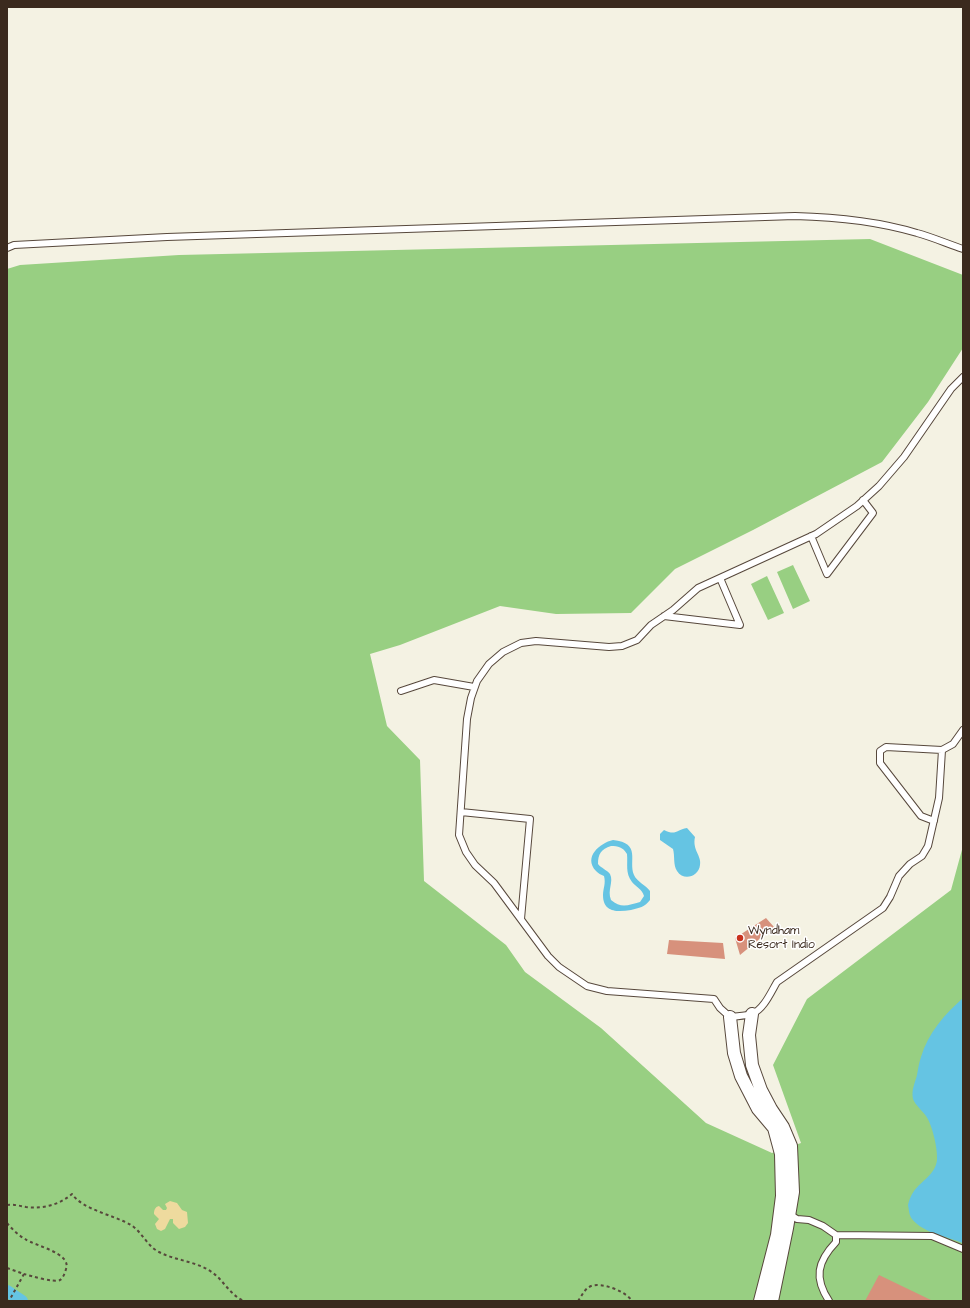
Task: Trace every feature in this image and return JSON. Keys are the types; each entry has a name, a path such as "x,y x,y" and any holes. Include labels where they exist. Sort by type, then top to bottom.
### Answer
{"street":[{"path":"752,1014 749,1035 752,1065 761,1090 783,1127 791,1146 793,1192 777,1235 760,1301"},
{"path":"730,1017 734,1053 741,1076 758,1109 774,1128 781,1154 782,1196 785,1212 772,1301"}],"lane":[{"path":"7,248 14,245 167,237 794,216 825,217 870,222 917,232 963,249"},
{"path":"942,750 939,798 928,846 922,856 910,864 899,876 890,897 883,908 777,982 770,995 758,1010 752,1014 730,1017 720,1008 714,999 608,991 587,986 559,967 548,956 494,883 475,865 466,852 460,835 467,719 474,687 489,664 503,652 521,643 536,641 609,647 622,646 637,640 651,625 673,610 698,588 811,536 857,506 879,486 904,457 951,389 963,377"},
{"path":"811,536 827,574 873,513 863,500"},
{"path":"664,616 740,625 720,578"},
{"path":"401,692 434,680 474,687"},
{"path":"934,821 921,816 880,763 880,751 886,747 942,750 953,744 963,730"},
{"path":"461,812 530,819 521,919"},
{"path":"785,1212 798,1219 809,1220 823,1226 836,1235 932,1236 963,1249"},
{"path":"829,1301 823,1293 819,1280 820,1268 826,1253 836,1242 836,1235"}],"path":[{"path":"7,1205 35,1207 54,1206 72,1194 75,1199 87,1206 132,1226 152,1248 159,1252 206,1268 214,1274 232,1294 244,1301"},
{"path":"7,1223 24,1239 61,1256 67,1266 61,1279 58,1280 51,1280 24,1274 7,1268"},
{"path":"9,1301 24,1274"},
{"path":"578,1301 586,1289 592,1286 606,1286 630,1297 632,1301"}],"green space":[{"path":"870,239 963,275 963,348 928,402 882,462 675,569 631,613 556,614 500,606 400,645 370,654 387,726 420,760 424,881 506,945 525,972 601,1028 706,1123 772,1153 801,1143 773,1065 807,999 951,890 963,846 963,1301 7,1301 7,269 20,265 179,255"},
{"path":"793,565 810,601 793,609 777,572"},
{"path":"767,576 784,613 768,620 751,584"}],"sand":[{"path":"170,1201 177,1203 182,1210 187,1212 188,1223 185,1227 179,1229 173,1223 173,1219 170,1219 165,1229 161,1231 157,1229 155,1224 159,1219 154,1214 155,1210 159,1206 163,1210 166,1210 167,1208 165,1204"}],"water":[{"path":"687,828 695,837 694,842 700,859 700,865 699,869 694,875 687,877 683,876 677,871 673,849 660,840 660,834 664,830 674,833"},
{"path":"613,840 622,842 628,845 631,849 634,875 637,880 650,891 650,900 644,906 631,910 616,911 608,908 606,905 603,895 605,881 604,876 596,871 592,866 591,861 592,856 598,847","holes":["611,846 622,848 627,854 628,875 644,896 640,902 629,905 618,905 611,900 610,874 598,864 599,855 602,850"]},
{"path":"963,998 963,1243 922,1228 911,1217 908,1205 910,1198 917,1187 934,1170 937,1160 936,1143 930,1125 926,1116 913,1099 913,1090 920,1062 924,1048 938,1024"}],"building":[{"path":"766,918 774,927 740,955 735,938"},
{"path":"669,940 723,943 725,959 667,954"},
{"path":"879,1275 933,1301 865,1301"}],"waterway":[{"path":"7,1291 22,1301"}],"place":[{"name":"Wyndham Resort Indio","path":"740,938"}]}
